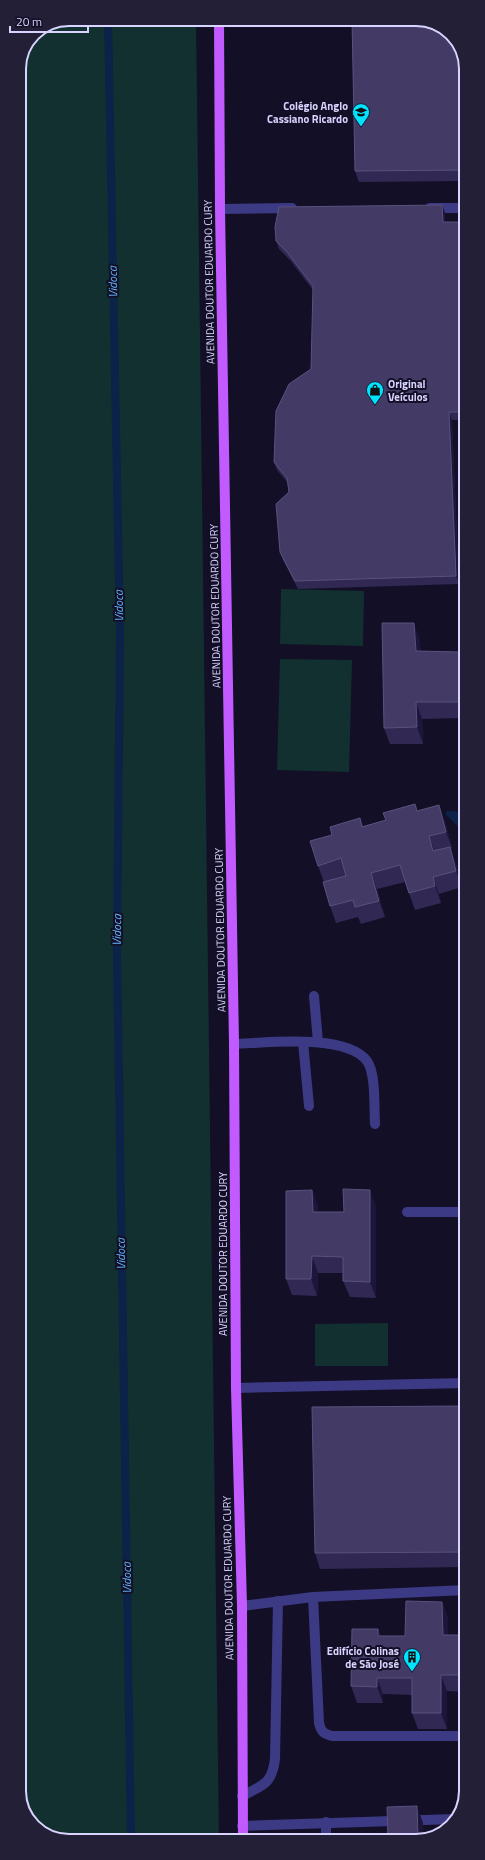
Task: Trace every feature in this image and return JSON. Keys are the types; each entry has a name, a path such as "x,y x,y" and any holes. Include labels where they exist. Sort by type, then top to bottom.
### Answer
{"main road":[{"name":"AVENIDA DOUTOR EDUARDO CURY","path":"219,26 220,209 234,1044 236,1388 242,1606 243,1834"}],"street":[{"path":"220,209 299,208"},
{"path":"418,208 459,208"},
{"path":"314,996 318,1042"},
{"path":"303,1042 309,1106"},
{"path":"234,1044 318,1042 345,1047 358,1053 368,1061 372,1074 375,1124"},
{"path":"407,1212 459,1212"},
{"path":"236,1388 459,1383"},
{"path":"242,1606 313,1598 459,1590"},
{"path":"313,1598 319,1723 324,1734 332,1736 459,1736"},
{"path":"242,1796 266,1784 273,1772 275,1758 278,1601"},
{"path":"242,1826 326,1822 448,1819"},
{"path":"326,1822 326,1834"}],"green space":[{"path":"69,26 196,26 219,1834 66,1834 53,1831 35,1817 28,1805 26,1791 26,69 29,53 33,45 45,33 53,29"},
{"path":"281,589 364,591 363,646 280,644"},
{"path":"280,659 352,660 349,772 277,770"},
{"path":"388,1323 388,1366 315,1366 315,1324"}],"water":[{"path":"447,811 459,812 459,827 445,814"}],"building":[{"name":"Colégio Anglo Cassiano Ricardo","path":"352,26 419,26 432,29 448,41 457,55 459,69 459,170 355,171"},
{"name":"Original Veículos","path":"442,205 443,222 459,222 459,412 449,412 456,576 295,581 280,552 276,504 289,492 287,478 274,462 276,411 289,384 311,369 313,286 287,252 276,241 275,227 279,207"},
{"path":"382,623 414,623 416,651 459,652 459,702 416,702 417,727 384,728"},
{"path":"415,804 417,811 439,805 446,832 429,836 433,851 450,847 456,871 433,877 435,886 409,893 400,865 371,873 379,901 355,907 353,900 330,906 323,882 346,876 341,858 318,866 310,841 332,835 330,827 360,818 362,827 386,820 383,813"},
{"path":"343,1189 370,1190 370,1282 343,1281 343,1257 312,1256 311,1279 286,1279 286,1191 312,1190 313,1212 344,1212"},
{"path":"459,1406 459,1552 315,1553 312,1407"},
{"name":"Edifício Colinas de São José","path":"406,1601 442,1602 443,1635 459,1635 459,1675 441,1675 441,1713 412,1713 412,1678 377,1678 377,1687 351,1686 352,1629 378,1629 378,1636 405,1636"},
{"path":"417,1806 418,1834 388,1834 387,1807"}],"waterway":[{"name":"Vidoca","path":"108,26 120,632 117,953 131,1834"}],"place":[{"name":"Colégio Anglo Cassiano Ricardo","path":"361,127"},
{"name":"Original Veículos","path":"375,405"},
{"name":"Edifício Colinas de São José","path":"412,1672"}]}
